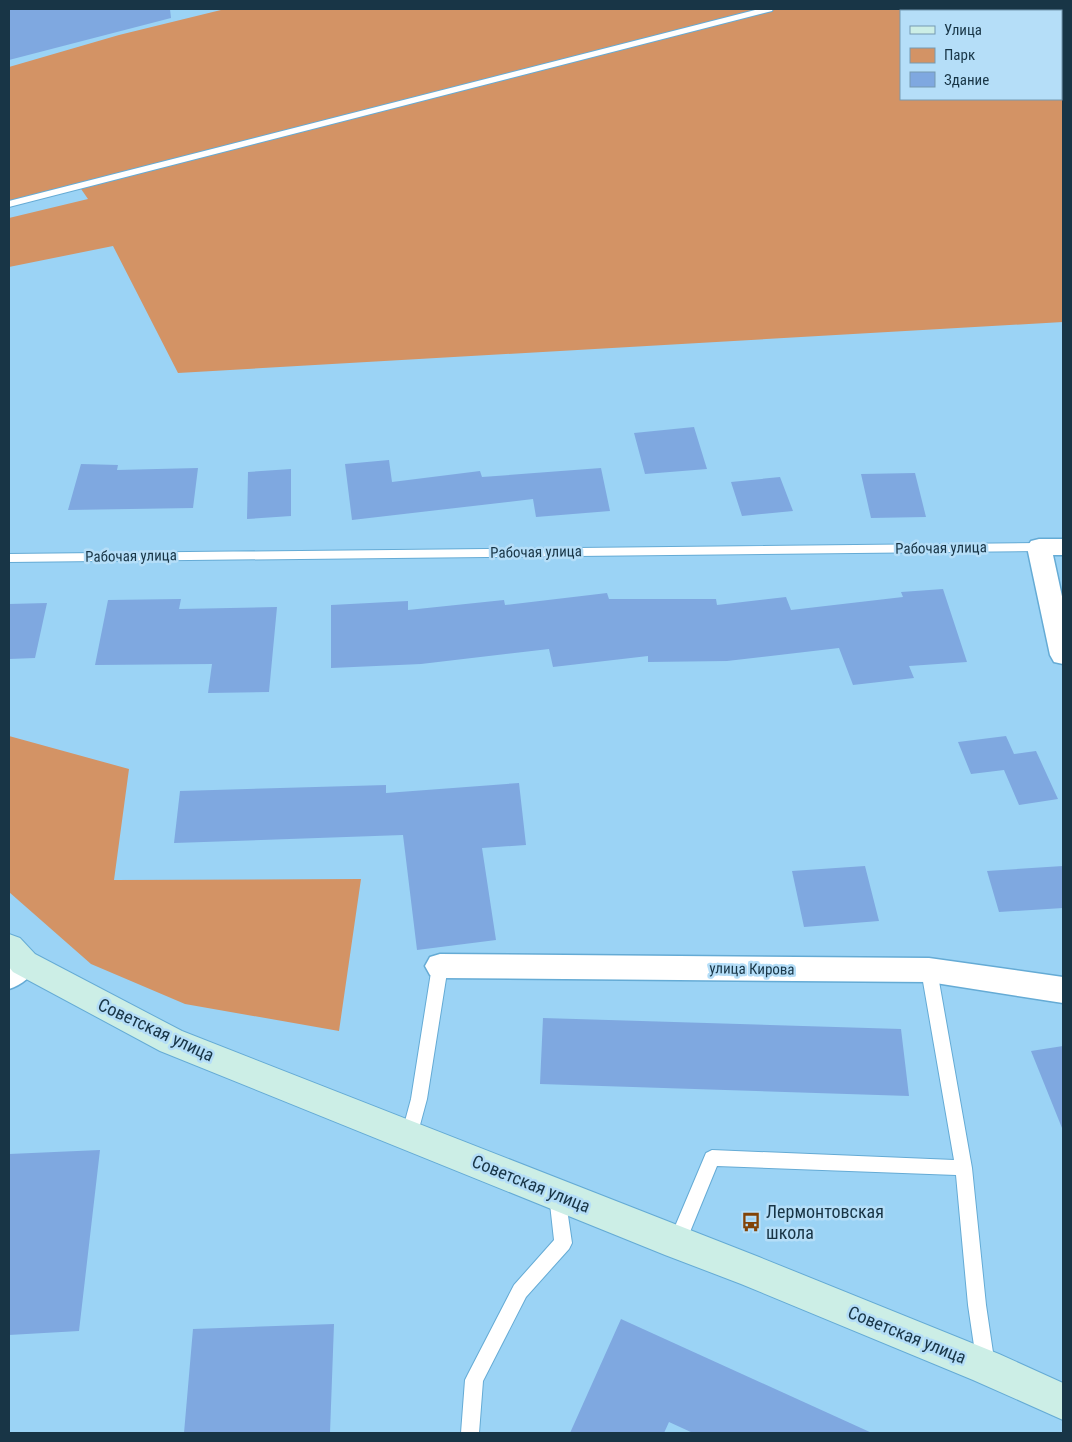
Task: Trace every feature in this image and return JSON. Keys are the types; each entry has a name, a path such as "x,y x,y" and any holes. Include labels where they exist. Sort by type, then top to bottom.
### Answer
{"main road":[{"name":"Советская улица","path":"14,963 171,1041 677,1243 747,1269 986,1367 1063,1402"}],"street":[{"name":"Рабочая улица","path":"1039,547 1063,547"},
{"path":"1039,547 1063,655"},
{"name":"улица Кирова","path":"440,966 929,970 1063,990"}],"lane":[{"path":"9,204 769,9"},
{"name":"Рабочая улица","path":"9,558 1039,547"},
{"path":"409,1136 420,1099 440,966"},
{"path":"929,970 964,1168 977,1305 986,1367"},
{"path":"677,1243 712,1158 964,1168"},
{"path":"470,1433 474,1380 520,1291 563,1243 557,1194"}],"green space":[{"path":"225,9 1063,9 1063,322 178,373 113,246 9,267 9,218 88,199 79,186 9,204 9,67 119,35"},
{"path":"9,736 129,769 114,880 361,879 339,1031 185,1004 91,964 9,892"}],"building":[{"path":"9,9 170,9 171,18 9,60"},
{"path":"694,427 707,469 645,474 634,433"},
{"path":"389,460 392,482 480,471 482,477 601,468 610,511 536,517 533,499 352,520 345,464"},
{"path":"81,464 118,465 117,470 198,468 193,508 68,510"},
{"path":"291,469 291,516 247,519 248,472"},
{"path":"915,473 926,517 871,518 861,474"},
{"path":"780,477 793,511 742,516 731,482"},
{"path":"943,589 967,662 909,666 914,678 853,685 839,648 727,661 648,662 648,656 553,667 549,649 421,664 331,668 331,605 408,601 408,610 504,600 505,605 607,593 609,599 716,599 717,605 786,597 791,610 903,597 901,592"},
{"path":"181,599 179,609 277,607 269,692 208,693 212,664 95,665 108,600"},
{"path":"47,603 35,658 9,659 9,604"},
{"path":"1006,736 1014,754 1036,751 1058,799 1019,805 1004,770 971,774 958,742"},
{"path":"519,783 526,845 482,848 496,940 417,950 403,835 174,843 180,791 386,785 386,793"},
{"path":"865,866 879,921 804,927 792,871"},
{"path":"1063,866 1063,908 999,912 987,871"},
{"path":"543,1018 901,1029 909,1096 540,1084"},
{"path":"1063,1046 1063,1128 1062,1128 1031,1051"},
{"path":"100,1150 79,1331 9,1335 9,1154"},
{"path":"621,1319 872,1433 693,1433 669,1422 664,1433 570,1433"},
{"path":"334,1324 330,1433 184,1433 193,1329"}],"place":[{"name":"Лермонтовская школа","path":"751,1222"}]}
